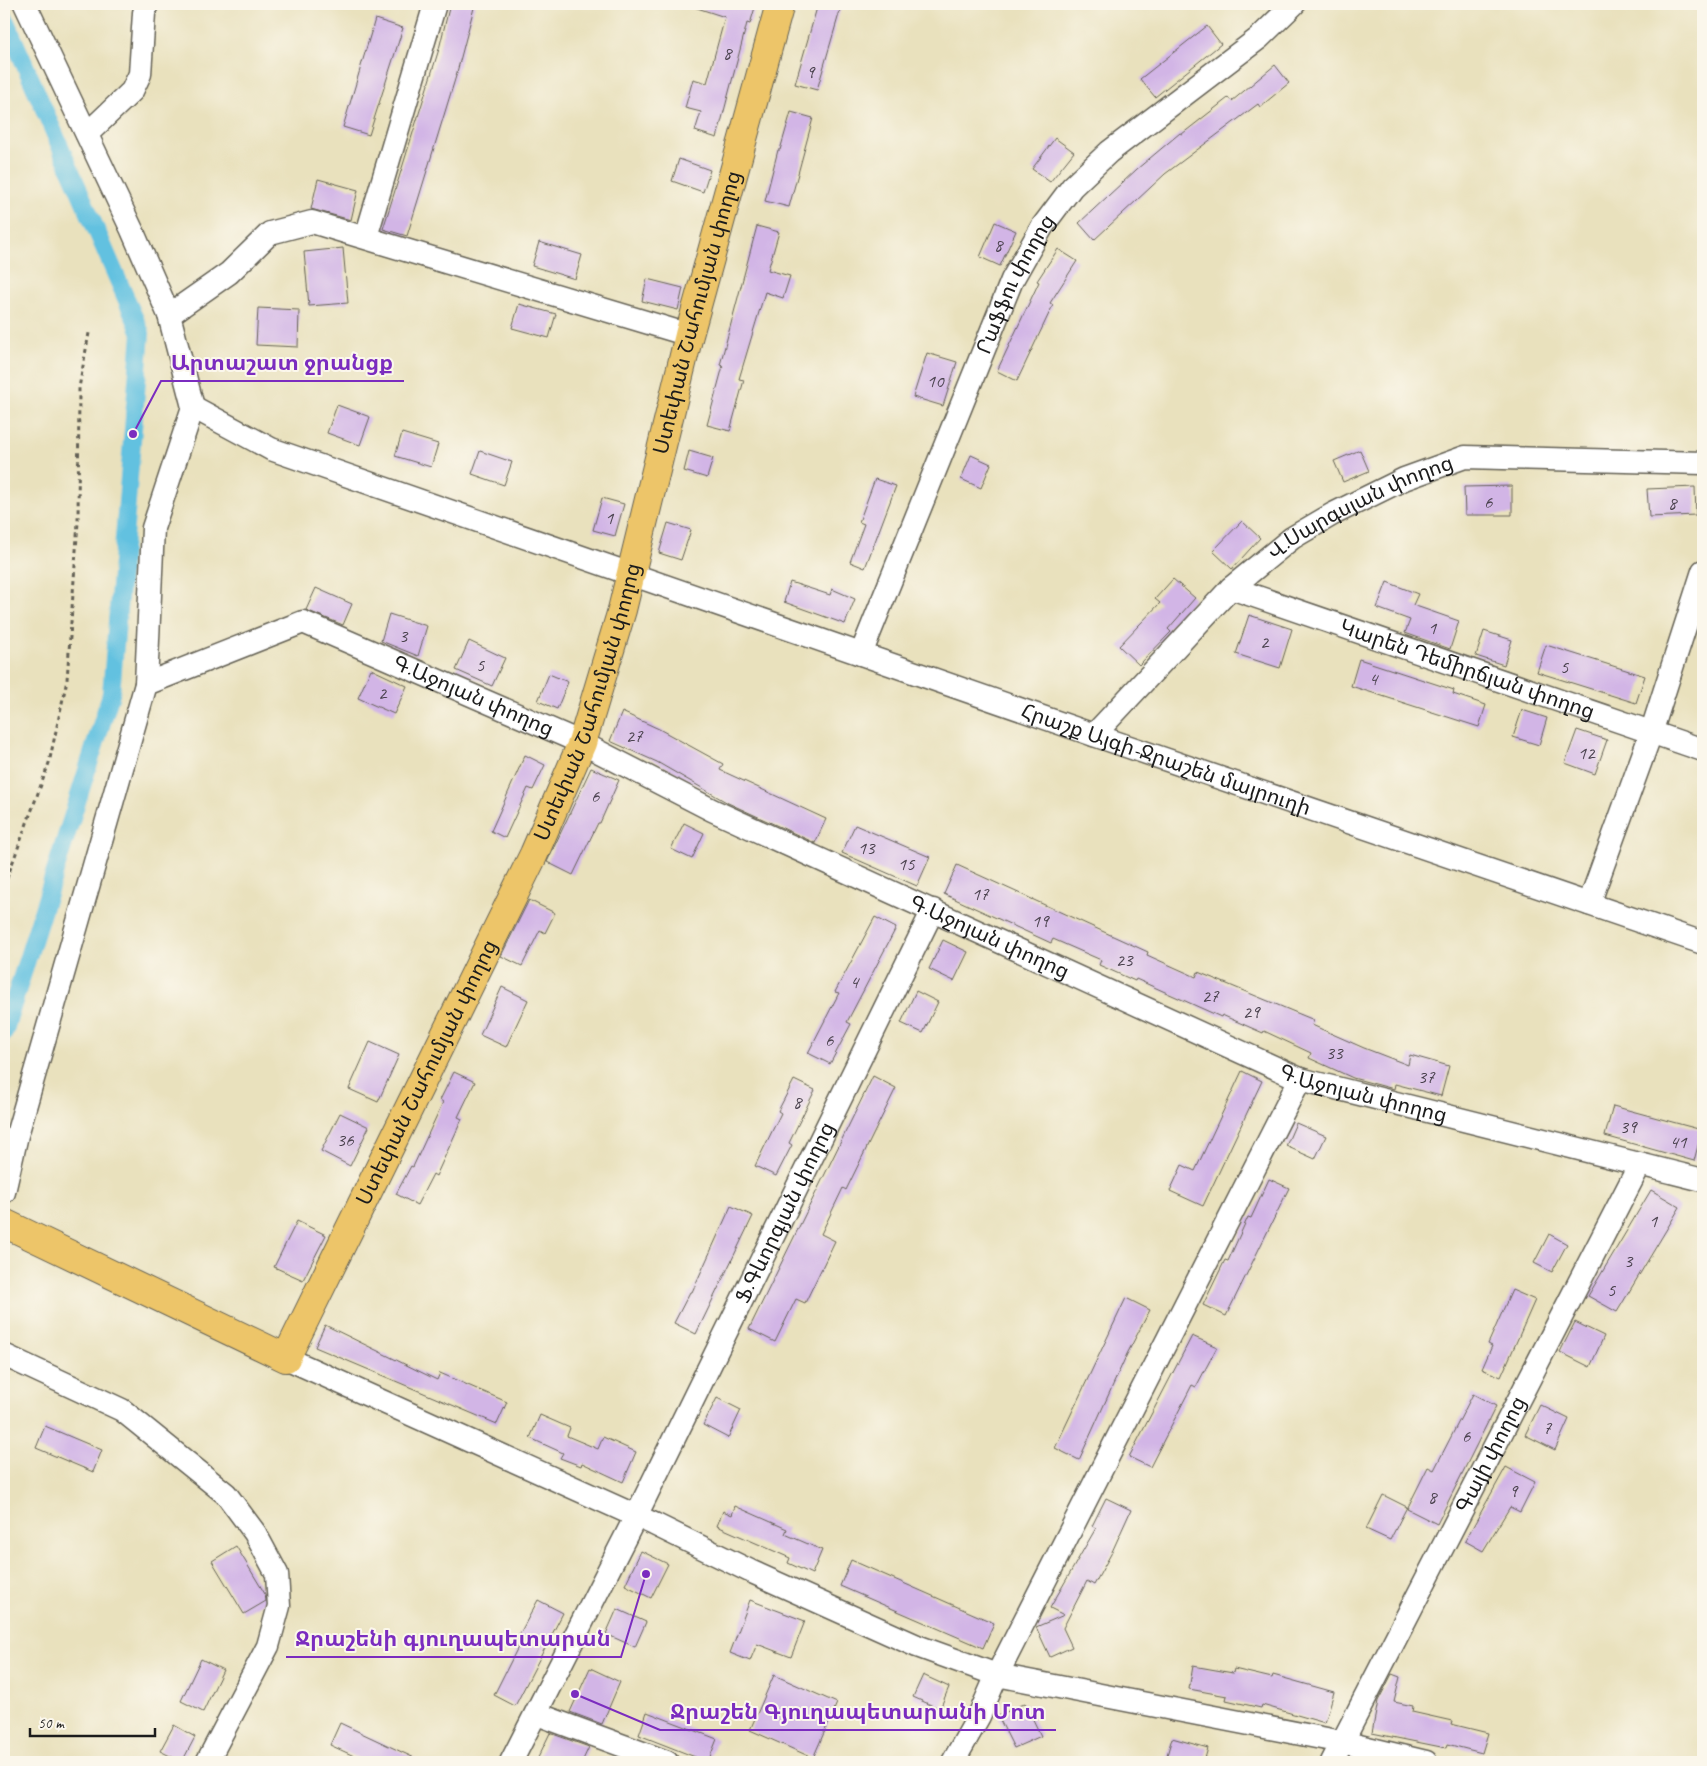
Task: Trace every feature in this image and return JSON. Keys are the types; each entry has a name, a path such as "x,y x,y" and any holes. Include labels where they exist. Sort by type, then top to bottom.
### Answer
{"main road":[{"name":"Ստեփան Շահումյան փողոց","path":"286,1358 534,854 582,743 622,610 689,335 780,4"},
{"path":"4,1223 286,1358"}],"street":[{"path":"4,1192 17,1135 146,684 153,528 193,407 169,315 87,134 25,4"},
{"path":"87,134 132,91 136,83 140,74 144,13 147,4"},
{"path":"366,237 434,4"},
{"name":"Րաֆֆու փողոց","path":"861,654 1012,280 1042,227 1072,186 1109,152 1259,38 1294,4"},
{"path":"169,315 229,273 270,233 312,222 689,335"},
{"name":"Հրաշք Այգի-Ջրաշեն մայրուղի","path":"193,407 271,449 1094,736 1703,943"},
{"name":"Վ.Սարգսյան փողոց","path":"1094,736 1231,588 1292,538 1333,514 1404,479 1465,457 1703,463"},
{"path":"1589,904 1651,733 1703,570"},
{"name":"Կարեն Դեմիրճյան փողոց","path":"1231,588 1703,750"},
{"name":"Գ.Աջոյան փողոց","path":"146,684 303,622 582,743 712,810 1300,1078 1639,1166 1703,1180"},
{"name":"Ֆ.Գևորգյան փողոց","path":"511,1762 636,1516 933,910"},
{"path":"953,1762 979,1716 997,1674 1300,1078"},
{"name":"Գայի փողոց","path":"1332,1762 1639,1166"},
{"path":"4,1355 122,1410 226,1494 255,1533 277,1574 279,1606 268,1646 207,1762"},
{"path":"286,1358 636,1516 750,1571 917,1646 997,1674 1342,1742 1426,1762"},
{"path":"537,1714 667,1762"}],"path":[{"path":"4,886 49,763 67,680 78,522 79,388 89,332"}],"building":[{"path":"450,4 475,4 456,76 407,236 383,229 439,49"},
{"path":"695,4 756,4 750,24 747,23 717,138 695,131 701,112 685,108 693,79 707,83 725,17 694,7"},
{"path":"818,4 841,7 817,90 795,84"},
{"path":"375,19 403,28 369,135 343,127"},
{"path":"1207,26 1221,44 1155,97 1140,79"},
{"path":"1275,65 1289,83 1260,107 1258,104 1165,174 1094,240 1079,223 1137,169 1180,133 1182,134 1228,98 1232,101"},
{"path":"791,112 813,118 789,207 765,201 778,150 780,150"},
{"path":"1055,138 1074,152 1050,182 1032,169"},
{"path":"679,159 710,170 703,192 672,181"},
{"path":"318,179 358,190 351,220 311,209"},
{"path":"995,222 1016,231 1000,266 980,257"},
{"path":"757,226 779,232 768,270 790,276 783,298 765,292 739,379 744,380 730,431 707,425 723,366 720,365"},
{"path":"539,242 582,255 575,279 532,266"},
{"path":"343,248 348,303 309,306 304,252"},
{"path":"1058,249 1077,261 1050,303 1053,305 1017,381 997,371 1039,282 1037,281"},
{"path":"647,279 683,288 678,310 642,301"},
{"path":"519,304 556,314 549,338 512,328"},
{"path":"258,308 299,310 298,347 256,345"},
{"path":"927,353 957,362 943,406 913,397"},
{"path":"337,405 370,417 360,445 327,433"},
{"path":"402,433 438,444 431,467 395,456"},
{"path":"1360,450 1369,471 1343,482 1334,461"},
{"path":"480,451 512,462 504,485 472,474"},
{"path":"689,451 713,458 707,478 684,471"},
{"path":"971,455 991,464 981,488 961,479"},
{"path":"875,479 896,486 865,568 850,562 864,524 859,522"},
{"path":"1512,486 1512,515 1465,515 1464,487"},
{"path":"1695,487 1696,515 1649,517 1647,489"},
{"path":"602,498 624,504 615,536 593,530"},
{"path":"1242,521 1260,538 1232,569 1213,551"},
{"path":"668,523 691,530 681,560 659,553"},
{"path":"1173,579 1195,598 1168,629 1171,632 1139,665 1119,646 1160,603 1155,599"},
{"path":"790,582 830,595 832,589 855,599 845,624 784,602"},
{"path":"1387,582 1418,594 1413,605 1459,621 1450,649 1405,633 1410,620 1377,608"},
{"path":"316,588 352,604 343,625 306,610"},
{"path":"389,614 427,626 418,656 381,641"},
{"path":"1249,615 1292,629 1280,668 1236,654"},
{"path":"1484,631 1512,640 1504,665 1476,656"},
{"path":"469,641 505,658 492,686 456,670"},
{"path":"1546,645 1645,676 1636,703 1537,672"},
{"path":"1359,659 1454,690 1453,694 1486,705 1479,727 1351,686"},
{"path":"371,669 407,686 394,714 358,698"},
{"path":"549,674 568,682 557,709 538,701"},
{"path":"1522,710 1547,718 1539,745 1513,737"},
{"path":"622,712 659,729 723,764 720,770 826,819 815,843 728,803 657,762 610,741"},
{"path":"1577,730 1607,740 1595,774 1565,763"},
{"path":"525,755 545,765 533,790 528,788 505,838 491,831"},
{"path":"591,768 619,780 600,823 598,823 573,875 547,862"},
{"path":"684,823 704,833 692,859 671,849"},
{"path":"855,825 930,857 917,886 842,853"},
{"path":"957,865 1148,952 1147,955 1196,977 1198,972 1314,1020 1312,1025 1364,1048 1408,1065 1410,1055 1449,1066 1441,1096 1395,1084 1394,1089 1353,1078 1309,1058 1311,1053 1264,1031 1263,1033 1222,1015 1221,1017 1136,979 1135,981 1099,965 1101,960 1053,939 1051,943 944,894"},
{"path":"529,900 555,913 545,933 540,930 522,966 501,956"},
{"path":"875,917 896,928 847,1022 851,1024 830,1064 808,1053 839,993 835,992"},
{"path":"943,940 968,952 954,981 929,969"},
{"path":"502,987 528,1000 506,1047 480,1035"},
{"path":"916,991 938,1002 923,1033 901,1023"},
{"path":"370,1042 399,1055 378,1102 349,1089"},
{"path":"1242,1071 1262,1081 1203,1206 1170,1191 1182,1165 1195,1171"},
{"path":"454,1072 475,1082 458,1117 462,1119 436,1176 433,1174 417,1205 396,1194 411,1166 413,1167 443,1102 440,1100"},
{"path":"873,1076 896,1088 846,1190 843,1188 821,1234 835,1241 805,1303 796,1299 775,1342 749,1329"},
{"path":"794,1080 815,1090 789,1143 792,1145 776,1176 755,1166 781,1113 778,1111"},
{"path":"1613,1106 1702,1130 1694,1161 1605,1136"},
{"path":"340,1113 369,1127 350,1166 321,1151"},
{"path":"1296,1123 1326,1136 1315,1159 1286,1146"},
{"path":"1269,1179 1289,1188 1226,1316 1203,1305 1225,1260 1228,1261 1248,1217 1251,1218"},
{"path":"1651,1190 1680,1207 1617,1312 1588,1296"},
{"path":"731,1206 753,1216 696,1334 674,1323 690,1292 692,1292"},
{"path":"297,1221 326,1235 303,1280 274,1267"},
{"path":"1549,1234 1567,1244 1552,1272 1534,1263"},
{"path":"1512,1290 1535,1300 1501,1377 1482,1369 1492,1346 1488,1344"},
{"path":"1126,1298 1150,1310 1127,1354 1079,1460 1055,1448"},
{"path":"1575,1322 1604,1336 1590,1367 1560,1352"},
{"path":"325,1325 437,1380 440,1373 507,1402 497,1424 315,1347"},
{"path":"1192,1336 1217,1347 1196,1387 1192,1385 1150,1467 1129,1457"},
{"path":"1473,1394 1496,1406 1437,1524 1407,1509 1428,1467 1434,1470"},
{"path":"717,1398 741,1410 728,1438 703,1425"},
{"path":"1540,1405 1569,1419 1555,1450 1525,1435"},
{"path":"540,1415 570,1428 567,1436 598,1449 603,1437 636,1452 623,1482 582,1463 581,1466 560,1458 563,1453 530,1438"},
{"path":"45,1426 102,1450 93,1472 36,1448"},
{"path":"1506,1467 1535,1482 1520,1512 1510,1507 1483,1551 1465,1541"},
{"path":"1383,1495 1407,1507 1390,1540 1366,1529"},
{"path":"1106,1498 1131,1510 1111,1554 1094,1585 1087,1581 1063,1628 1072,1647 1050,1657 1036,1627 1064,1615 1050,1608 1096,1528 1092,1526"},
{"path":"735,1506 787,1529 785,1534 822,1550 812,1574 788,1563 790,1558 717,1526 723,1511 732,1515"},
{"path":"236,1546 265,1594 266,1601 244,1614 212,1561"},
{"path":"641,1551 668,1564 651,1598 625,1585"},
{"path":"851,1560 994,1623 983,1648 840,1586"},
{"path":"538,1600 563,1613 515,1706 494,1695 521,1641 517,1639"},
{"path":"750,1600 805,1621 791,1657 757,1644 750,1661 730,1653"},
{"path":"617,1609 646,1622 635,1647 606,1634"},
{"path":"201,1659 223,1670 203,1712 181,1701"},
{"path":"1193,1666 1233,1673 1234,1669 1272,1678 1273,1675 1334,1692 1325,1723 1262,1705 1261,1708 1226,1700 1227,1696 1189,1689"},
{"path":"590,1668 620,1682 602,1724 570,1712"},
{"path":"1392,1674 1400,1677 1394,1702 1413,1706 1412,1712 1452,1721 1451,1724 1488,1733 1482,1753 1447,1744 1446,1748 1372,1733 1378,1701"},
{"path":"774,1675 837,1703 813,1758 750,1730"},
{"path":"923,1675 949,1687 940,1709 913,1697"},
{"path":"1025,1703 1041,1736 1014,1748 998,1716"},
{"path":"647,1712 717,1739 708,1762 639,1735"},
{"path":"340,1723 423,1762 367,1762 330,1745"},
{"path":"174,1725 195,1737 182,1762 160,1751"},
{"path":"550,1733 589,1747 582,1762 536,1762"},
{"path":"1172,1738 1208,1748 1204,1762 1165,1762"}],"waterway":[{"path":"4,17 141,333 111,694 4,1033"}],"place":[{"name":"Արտաշատ ջրանցք","path":"133,434"},
{"name":"Ջրաշենի գյուղապետարան","path":"646,1574"},
{"name":"Ջրաշեն Գյուղապետարանի Մոտ","path":"575,1694"}]}
